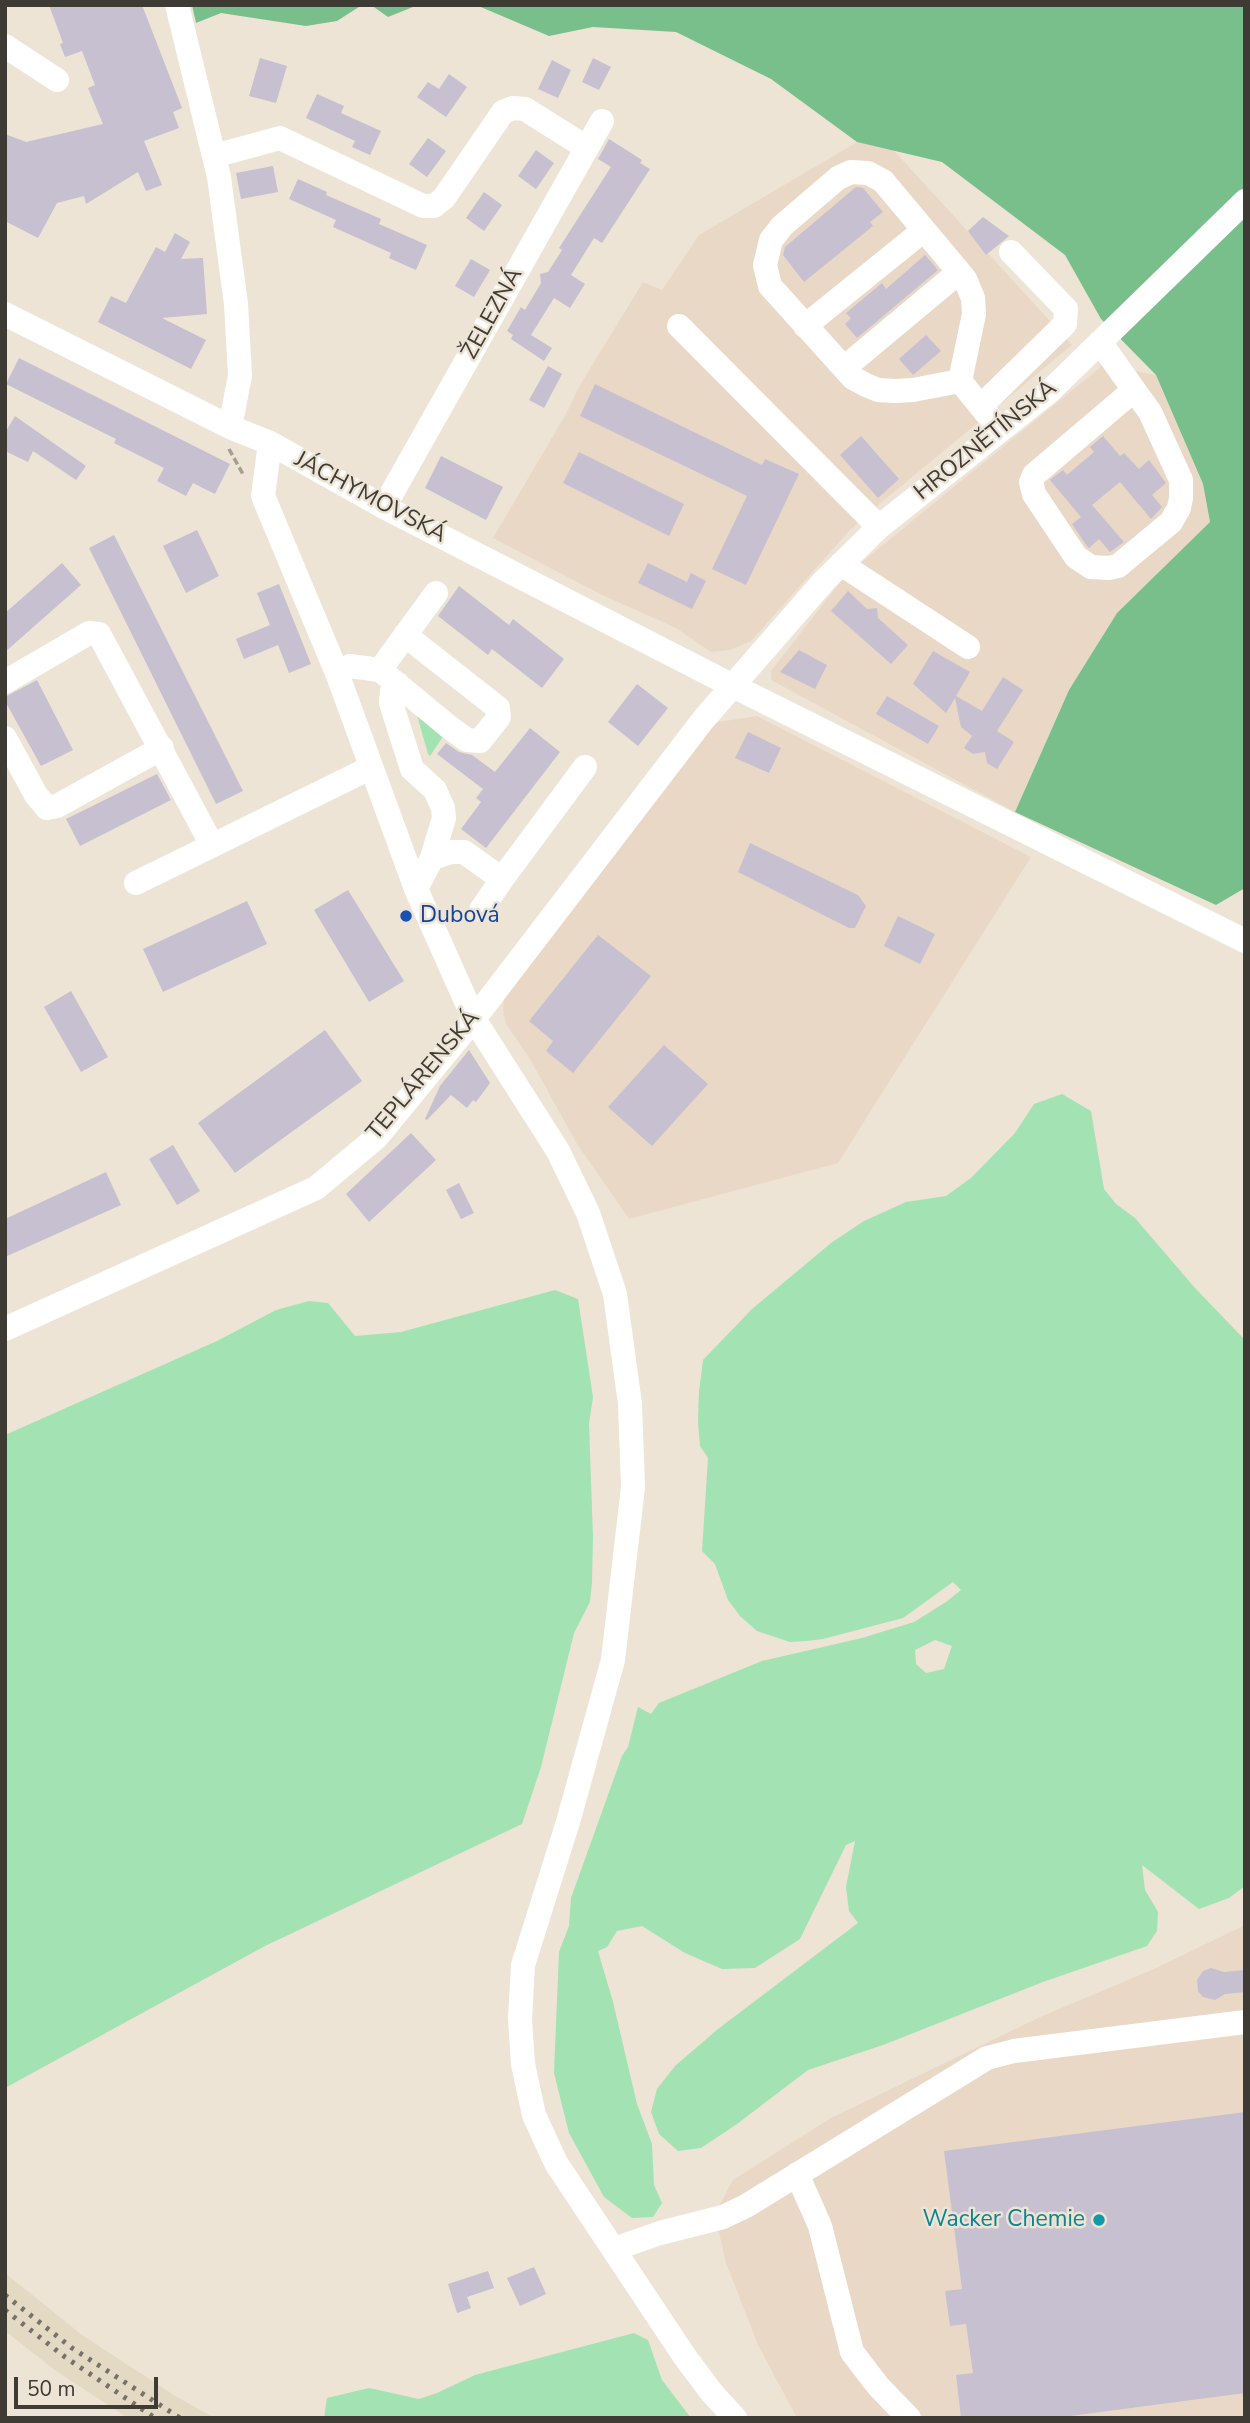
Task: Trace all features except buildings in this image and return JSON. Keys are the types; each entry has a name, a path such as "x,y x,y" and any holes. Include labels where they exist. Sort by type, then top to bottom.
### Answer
{"street":[{"path":"177,5 214,156 236,304 240,376 229,438"},
{"path":"5,46 57,80"},
{"path":"214,156 280,138 423,206 434,205 444,198 503,112 513,108 524,110 587,148"},
{"name":"ŽELEZNÁ","path":"384,507 602,121"},
{"path":"851,172 868,173 883,181 881,194 924,230 965,279 973,298 974,314 960,381 913,390 878,390 853,377 770,286 765,265 771,240 782,226 838,178 851,172"},
{"name":"HROZNĚTÍNSKÁ","path":"733,686 841,564 879,527 1051,390 1245,201"},
{"path":"806,326 924,230"},
{"path":"981,406 1065,324 1066,309 1011,252"},
{"path":"844,368 959,272"},
{"name":"JÁCHYMOVSKÁ","path":"5,314 229,438 270,443 384,507 733,686 1245,941"},
{"path":"679,326 879,527"},
{"path":"1100,342 1150,412 1181,480 1179,509 1171,522 1118,566 1091,567 1076,557 1034,494 1031,482 1034,475 1134,390"},
{"path":"960,381 1000,430"},
{"path":"270,443 263,496 337,673 416,889 474,1019 558,1151 588,1213 615,1294 630,1404 632,1487 613,1660 568,1822 523,1965 520,2019 523,2064 534,2115 556,2163 685,2357 735,2418"},
{"path":"841,564 968,646"},
{"path":"436,593 405,635 389,677 391,703 412,769 435,790 456,844 502,879"},
{"path":"5,682 89,633 99,634 212,845"},
{"path":"337,673 350,666 389,677 449,727 472,742 480,741 499,718 498,708 405,635"},
{"name":"TEPLÁRENSKÁ","path":"5,1329 316,1188 377,1137 474,1019 695,731 733,686"},
{"path":"5,738 36,795 47,808 57,806 162,748"},
{"path":"481,910 585,767"},
{"path":"136,883 370,768"},
{"path":"416,889 432,858 444,818"},
{"path":"432,858 451,852 464,852"},
{"path":"614,2249 660,2233 723,2217 987,2058 1014,2051 1245,2022"},
{"path":"797,2174 820,2226 852,2351 878,2386 909,2418"}],"path":[{"path":"229,438 244,476"}],"shaded area":[{"path":"876,131 1072,345 850,530 751,641 730,650 711,652 676,628 600,594 493,538 566,414 580,385 643,282 662,290 699,235"},
{"path":"1103,365 1156,375 1203,485 1210,522 1117,613 1069,690 1015,812 771,680 771,671 845,576"},
{"path":"757,716 1031,857 838,1163 629,1219 577,1144 530,1059 506,1024 503,1010 505,991 712,723"},
{"path":"1245,1925 1245,2418 797,2418 758,2345 726,2263 718,2228 718,2208 733,2180 831,2118 1040,2017 1154,1969"},
{"path":"5,2273 82,2335 177,2397 215,2418 128,2418 56,2371 5,2331"}],"green space":[{"path":"192,5 362,5 337,21 306,26 221,13 196,23"},
{"path":"371,5 418,5 388,17"},
{"path":"476,5 1245,5 1245,888 1216,905 1015,812 1069,690 1117,613 1210,522 1203,484 1156,375 1101,319 1065,255 942,162 857,142 771,79 676,32 593,27 549,36"},
{"path":"417,715 444,735 430,756 428,754"},
{"path":"1062,1094 1091,1111 1104,1189 1116,1204 1135,1218 1195,1288 1245,1340 1245,1886 1229,1898 1199,1909 1142,1865 1145,1890 1158,1912 1157,1931 1147,1946 1043,1982 883,2045 808,2070 701,2148 678,2151 659,2134 651,2112 657,2089 675,2066 718,2029 858,1923 849,1911 846,1887 855,1841 846,1845 800,1939 755,1968 722,1969 685,1953 642,1926 617,1931 607,1947 598,1951 637,2104 652,2144 654,2185 662,2203 653,2217 632,2218 604,2197 569,2133 554,2073 559,1952 569,1926 571,1898 622,1756 628,1747 638,1707 651,1714 659,1703 762,1661 862,1638 914,1622 961,1590 953,1582 903,1618 807,1641 790,1642 757,1631 740,1616 728,1600 715,1564 702,1551 708,1458 700,1446 698,1422 703,1360 752,1309 831,1243 864,1221 906,1202 946,1196 971,1178 1015,1133 1034,1104","holes":["935,1640 952,1646 944,1669 926,1673 916,1664 915,1650"]},
{"path":"555,1290 578,1299 593,1397 589,1424 592,1582 590,1602 574,1633 541,1767 522,1824 265,1946 5,2088 5,1435 217,1341 276,1310 309,1301 328,1303 355,1336 401,1332"},
{"path":"634,2333 648,2340 662,2380 691,2418 324,2418 327,2398 369,2388 419,2399 475,2375"}],"railway":[{"path":"5,2295 72,2348 180,2418"},
{"path":"5,2310 65,2357 155,2418"}],"place":[{"name":"Dubová","path":"406,916"},
{"name":"Wacker Chemie","path":"1099,2220"}]}
